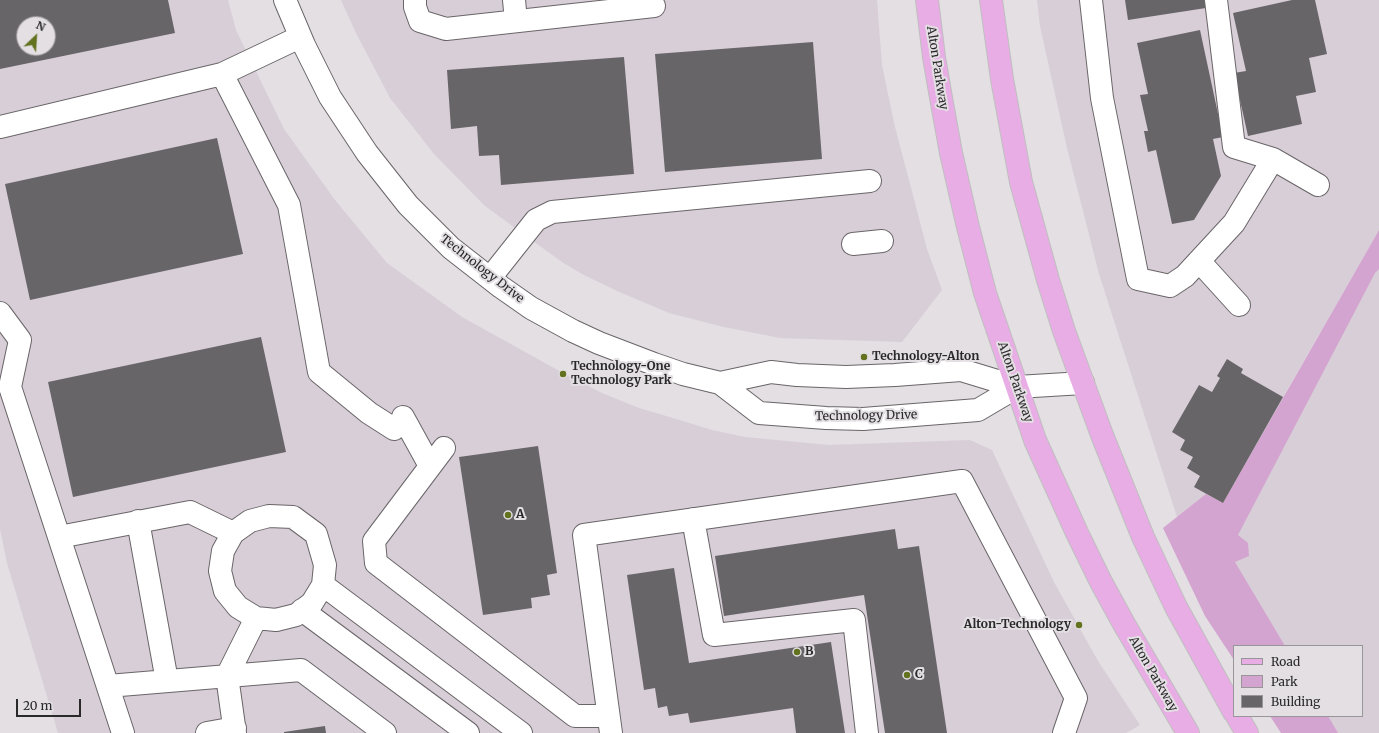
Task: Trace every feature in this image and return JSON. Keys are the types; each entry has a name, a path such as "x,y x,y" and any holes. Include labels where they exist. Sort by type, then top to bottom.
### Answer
{"main road":[{"name":"Alton Parkway","path":"927,0 934,57 951,153 968,227 985,293 1035,440 1077,533 1124,624 1188,733"},
{"path":"991,0 1000,65 1021,182 1050,287 1064,331 1126,497 1143,537 1176,607 1233,710"},
{"path":"1238,717 1247,733"}],"street":[{"name":"Technology Drive","path":"286,0 300,37 330,97 367,153 408,205 451,248 531,308 567,328 599,343 683,374 720,382 771,372 797,375 846,377 961,370 1017,387 1083,384"},
{"path":"415,0 415,7 420,21 446,29 516,21 602,6 654,6"},
{"path":"514,0 516,21"},
{"path":"1091,0 1102,98 1138,279 1170,286 1185,276 1234,223 1273,159"},
{"path":"1216,0 1234,148 1273,159 1318,185"},
{"path":"0,127 222,74 300,37"},
{"path":"222,74 289,205 319,372 369,413 399,423 430,466"},
{"path":"490,278 536,220 552,212 870,180"},
{"path":"853,244 882,240"},
{"path":"1199,261 1239,305"},
{"path":"0,313 20,340 10,387 60,536 123,733"},
{"name":"Technology Drive","path":"720,382 759,412 826,418 871,418 978,410 1017,387"},
{"path":"444,448 374,541 376,563 575,716 609,724 584,535 962,481 1076,698 1064,733"},
{"path":"60,536 190,512 233,533"},
{"path":"269,516 293,517 316,534 325,565 323,585 312,603 296,615 276,620 256,618 238,607 226,591 220,571 223,551 233,533 250,521 269,516"},
{"path":"693,519 714,635 854,620 867,733"},
{"path":"138,522 167,681"},
{"path":"323,585 521,733"},
{"path":"302,610 468,733"},
{"path":"207,733 235,731 227,676 256,618"},
{"path":"108,686 301,670 385,733"}],"shaded area":[{"path":"0,0 228,0 236,30 284,129 335,200 387,263 462,317 602,393 639,408 712,430 745,437 829,445 970,440 992,450 1054,582 1098,661 1140,725 1126,733 58,733 7,563 0,529"},
{"path":"341,0 877,0 882,65 894,123 927,249 942,290 902,342 780,338 724,327 669,313 617,291 582,274 562,262 485,206 434,154 390,98 356,33"},
{"path":"1037,0 1379,0 1379,230 1283,397 1379,249 1379,733 1310,733 1301,717 1363,717 1363,645 1255,645 1177,517 1099,274 1067,148 1040,26"}],"green space":[{"path":"1379,230 1379,269 1375,273 1238,535 1248,543 1249,556 1235,562 1284,645 1233,645 1233,658 1205,616 1163,528 1206,494 1223,503"},
{"path":"1271,717 1329,717 1338,733 1281,733"}],"building":[{"path":"0,0 168,0 175,33 0,69"},
{"path":"1125,0 1204,0 1206,8 1128,20"},
{"path":"1292,0 1315,0 1327,54 1309,58 1316,92 1296,96 1302,124 1248,136 1234,73 1246,71 1233,13"},
{"path":"1200,30 1223,137 1213,139 1221,176 1194,220 1172,224 1156,150 1148,152 1144,131 1148,131 1140,95 1148,94 1137,43"},
{"path":"813,42 822,159 665,172 655,54"},
{"path":"624,57 634,174 501,185 499,155 479,156 477,126 451,129 447,70"},
{"path":"217,138 243,254 30,300 5,184"},
{"path":"261,337 286,452 73,497 48,382"},
{"path":"1227,359 1243,369 1241,373 1283,397 1223,503 1194,487 1200,476 1187,468 1193,457 1180,450 1185,440 1172,432 1199,385 1212,392 1220,378 1217,376"},
{"name":"A","path":"538,446 557,573 547,575 550,595 531,598 532,608 483,615 459,457"},
{"name":"C","path":"895,529 898,549 919,546 947,733 885,733 864,595 724,616 715,556"},
{"name":"B","path":"674,568 689,663 831,642 845,733 796,733 793,708 690,723 688,713 669,716 667,706 658,708 655,688 644,690 627,575"},
{"path":"325,726 326,733 284,733 284,732"}],"place":[{"name":"Technology-Alton","path":"864,357"},
{"name":"Technology-One Technology Park","path":"563,374"},
{"name":"A","path":"508,515"},
{"name":"Alton-Technology","path":"1079,625"},
{"name":"B","path":"797,652"},
{"name":"C","path":"907,675"}]}
